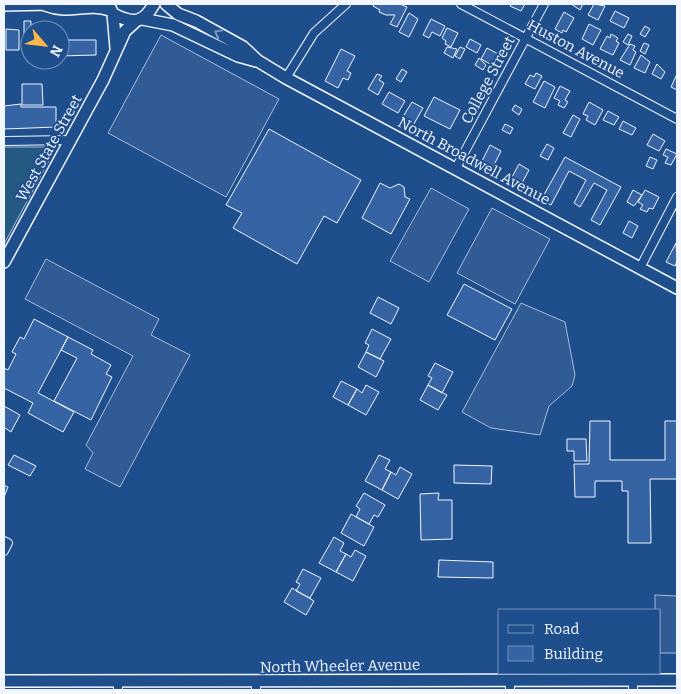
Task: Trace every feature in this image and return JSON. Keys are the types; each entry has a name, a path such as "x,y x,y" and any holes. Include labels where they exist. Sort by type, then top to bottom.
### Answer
{"street":[{"name":"West State Street","path":"4,262 104,80 125,30 139,20 154,4"},
{"name":"North Broadwell Avenue","path":"166,4 178,14 196,21 243,47 258,61 286,78 677,288"},
{"path":"286,78 314,33 346,4"},
{"name":"Huston Avenue","path":"461,4 677,119"},
{"name":"College Street","path":"456,168 544,4"},
{"name":"North Broadwell Avenue","path":"4,5 48,5 59,11 94,6 110,9 139,20 173,25 238,56 258,61"},
{"name":"West State Street","path":"110,9 116,48"},
{"path":"4,141 70,140"},
{"path":"640,268 677,197"},
{"path":"4,551 6,542"},
{"name":"North Wheeler Avenue","path":"4,681 118,686 633,686 677,680"}],"shaded area":[{"path":"161,35 279,99 226,197 108,133"},
{"path":"4,147 48,147 52,155 4,244"},
{"path":"431,188 469,209 429,282 390,261"},
{"path":"492,208 550,239 515,304 457,273"},
{"path":"46,259 159,319 151,335 190,355 120,487 85,469 93,453 86,445 133,356 25,299"},
{"path":"521,303 565,322 575,375 572,386 549,406 540,435 491,428 462,412"},
{"path":"655,595 677,596 677,653 661,653 661,609 655,609"}],"building":[{"path":"374,4 400,4 407,7 397,27 390,24 395,15 386,15 379,12 380,10 373,6"},
{"path":"511,4 525,4 521,11 510,6"},
{"path":"571,4 583,4 580,10"},
{"path":"594,4 605,6 598,20 588,15"},
{"path":"615,11 629,18 624,28 610,21"},
{"path":"564,12 574,18 566,32 563,30 562,33 555,29"},
{"path":"409,13 418,19 409,37 399,32"},
{"path":"431,19 445,26 440,36 432,32 429,38 423,35"},
{"path":"589,24 601,30 593,45 582,39"},
{"path":"645,26 650,29 645,37 640,34"},
{"path":"447,28 458,33 451,47 445,44 446,41 442,38"},
{"path":"6,29 19,30 19,50 6,50"},
{"path":"611,34 618,38 616,41 619,43 613,55 600,49 607,36 610,38"},
{"path":"628,34 632,36 628,45 623,42"},
{"path":"470,39 481,45 477,53 466,47"},
{"path":"70,40 96,40 96,55 70,56"},
{"path":"644,43 649,45 645,54 640,51"},
{"path":"630,44 635,46 633,50 636,52 630,65 620,60"},
{"path":"447,47 457,49 453,58 444,53"},
{"path":"460,47 465,49 460,59 455,56"},
{"path":"487,48 500,55 494,66 481,59"},
{"path":"341,49 355,56 347,71 351,73 348,80 343,78 338,88 325,81"},
{"path":"641,55 650,62 645,73 634,68"},
{"path":"479,58 486,65 483,70 475,65"},
{"path":"657,64 665,72 661,79 652,74"},
{"path":"402,69 407,72 401,82 396,79"},
{"path":"536,73 542,76 535,89 525,84 530,75 534,77"},
{"path":"377,74 382,76 379,80 384,83 378,95 368,89"},
{"path":"677,74 677,90 671,87"},
{"path":"544,81 555,87 545,108 533,102"},
{"path":"22,84 42,84 43,105 22,105"},
{"path":"560,86 570,91 565,100 568,102 564,108 558,105 560,101 554,98"},
{"path":"389,92 405,101 398,113 382,104"},
{"path":"434,97 460,110 450,129 424,116"},
{"path":"412,102 423,108 411,129 399,123"},
{"path":"589,102 603,110 595,125 586,120 588,116 583,114"},
{"path":"21,104 21,107 56,107 56,127 4,129 4,106"},
{"path":"515,105 522,109 519,115 512,110"},
{"path":"608,111 619,117 614,125 603,120"},
{"path":"573,115 580,119 571,137 563,133"},
{"path":"623,121 636,128 632,135 619,129"},
{"path":"505,124 513,128 510,134 502,130"},
{"path":"269,129 361,180 337,223 324,216 297,264 233,228 242,213 226,205"},
{"path":"653,134 665,141 659,151 647,145"},
{"path":"547,144 554,148 548,160 540,156"},
{"path":"490,145 501,151 493,167 482,161"},
{"path":"666,149 677,154 671,165 665,163 668,157 663,155"},
{"path":"565,157 621,187 600,225 591,220 607,190 594,183 580,207 574,203 586,180 569,171 551,205 541,200"},
{"path":"650,157 657,160 653,169 646,166"},
{"path":"519,164 529,170 522,183 512,177"},
{"path":"380,183 390,188 399,184 404,187 405,197 410,199 391,234 362,218"},
{"path":"633,190 642,195 634,206 627,202"},
{"path":"645,190 659,197 653,209 649,208 647,212 640,209 643,205 638,202"},
{"path":"629,221 638,226 632,238 623,233"},
{"path":"676,243 677,261 675,266 666,262"},
{"path":"464,284 512,309 495,340 447,315"},
{"path":"378,297 399,308 391,324 370,313"},
{"path":"34,319 68,337 38,393 74,412 63,432 28,413 33,403 4,388 4,368 8,370 16,354 12,352 20,337 24,339"},
{"path":"372,329 391,339 380,359 366,352 369,345 365,343"},
{"path":"68,337 93,350 91,354 111,365 106,374 112,377 91,420 54,401 77,358 61,350"},
{"path":"366,352 384,361 376,377 358,367"},
{"path":"435,363 453,372 442,393 428,385 432,378 428,376"},
{"path":"341,381 357,389 348,405 333,397"},
{"path":"366,385 379,392 366,415 348,405 357,389 362,393"},
{"path":"428,385 447,395 438,410 420,400"},
{"path":"4,406 20,415 11,432 4,427"},
{"path":"590,421 610,421 610,460 665,460 665,421 677,421 677,479 650,479 651,543 628,543 628,491 622,491 622,481 595,481 595,497 575,497 574,464 589,464"},
{"path":"567,439 586,439 587,461 574,461 574,451 567,451"},
{"path":"14,455 36,466 30,476 8,465"},
{"path":"379,455 390,460 385,469 391,472 382,490 365,481"},
{"path":"454,465 492,466 491,484 454,483"},
{"path":"400,467 412,474 398,499 382,490 391,472 396,475"},
{"path":"4,485 8,487 4,497"},
{"path":"364,493 385,505 378,517 374,515 369,524 356,517 360,509 356,506"},
{"path":"439,493 438,500 452,500 452,539 421,540 420,494"},
{"path":"351,514 374,527 364,546 341,533"},
{"path":"334,537 344,543 340,551 346,554 336,572 319,563"},
{"path":"355,550 366,556 353,581 336,572 346,554 351,557"},
{"path":"439,560 493,562 493,578 438,577"},
{"path":"303,569 321,578 310,598 296,591 300,584 296,582"},
{"path":"292,588 314,601 306,615 284,602"}]}
